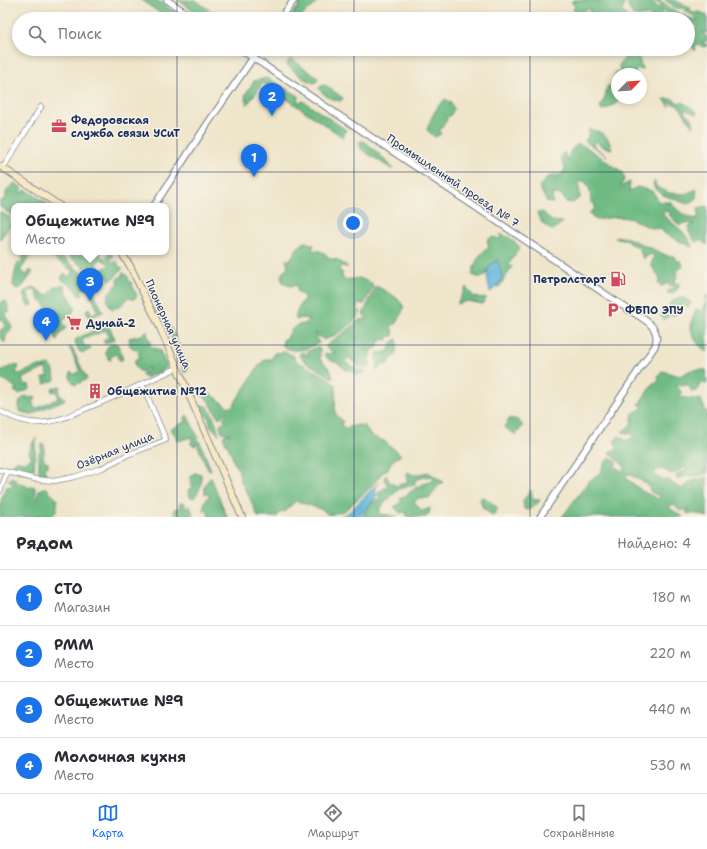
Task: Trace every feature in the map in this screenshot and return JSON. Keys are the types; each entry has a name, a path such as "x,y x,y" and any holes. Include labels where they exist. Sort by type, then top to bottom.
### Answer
{"main road":[{"path":"1,167 55,203"},
{"name":"Пионерная улица","path":"124,255 145,295 242,517"}],"street":[{"path":"167,0 185,12"},
{"path":"285,12 294,0"},
{"path":"156,203 252,57"},
{"name":"Промышленный проезд № 7","path":"252,57 650,324 655,330 657,335 655,346 540,517"},
{"path":"1,167 41,107"},
{"path":"0,411 13,418 27,422 49,422 77,412 177,368"},
{"name":"Озёрная улица","path":"0,470 42,481 54,481 74,477 102,468 127,455 166,440 142,384"},
{"path":"0,491 7,473"}],"green space":[{"path":"141,0 157,0 175,12 159,12"},
{"path":"178,0 195,0 213,12 195,12"},
{"path":"301,0 317,0 312,8 305,12 293,12 297,9"},
{"path":"573,0 623,0 624,5 623,12 590,12 590,8 581,12 577,12 573,10 575,5 571,2"},
{"path":"627,0 649,0 660,9 662,6 654,0 658,0 664,2 677,12 631,12"},
{"path":"665,0 673,0 690,7 691,12 687,12 683,8 676,8"},
{"path":"695,12 707,15 707,33 701,32 707,37 707,41 702,42 707,46 704,47 696,44 695,51 695,28 697,26 695,25 695,19 699,20 695,17"},
{"path":"626,56 638,56 642,68 636,68 619,68 619,65"},
{"path":"292,59 319,79 315,83 300,76 287,65 288,61"},
{"path":"267,78 299,96 298,103 303,101 346,130 343,137 263,83 247,105 245,95 254,81"},
{"path":"611,84 611,104 615,104 603,111 600,107 605,97 607,87"},
{"path":"325,85 343,98 341,101 332,99 323,93 319,88"},
{"path":"445,99 450,102 454,109 450,116 446,117 447,120 440,130 441,134 435,137 427,130 434,113"},
{"path":"664,99 673,99 679,103 683,102 697,112 696,114 685,109 685,112 693,120 693,127 679,106 667,102 670,107"},
{"path":"589,129 598,131 609,140 612,149 603,147 594,140 594,146 607,156 585,141 588,136"},
{"path":"364,141 387,161 393,170 361,149 359,142"},
{"path":"578,144 586,147 622,172 625,179 620,186 630,182 629,192 637,187 652,191 660,202 671,202 682,213 696,219 699,214 698,208 707,206 707,245 700,240 695,242 689,232 689,227 694,224 683,223 680,226 670,216 669,211 663,212 663,215 676,225 688,238 692,247 665,234 661,229 649,227 629,218 615,217 596,220 589,213 594,210 595,204 591,202 590,190 585,181 579,183 580,198 572,203 566,202 562,195 552,194 553,203 547,202 539,187 548,177 563,174 565,167 560,158 564,152 567,161 571,150"},
{"path":"654,181 657,187 669,193 685,194 697,189 696,198 688,204 663,195 653,186"},
{"path":"15,183 22,188 21,193 27,190 46,203 11,203 11,214 0,207 0,201 5,199 6,193"},
{"path":"0,212 9,217 10,226 0,239"},
{"path":"543,212 552,221 563,222 553,230 548,228 543,224 537,213"},
{"path":"500,234 510,238 520,247 509,264 512,267 500,286 495,288 502,278 491,264 486,274 481,278 472,275 480,256 489,248 487,240 492,237 501,239"},
{"path":"616,236 628,238 668,256 674,256 676,261 681,261 683,266 676,273 677,276 674,283 679,284 679,288 673,294 668,293 667,292 674,287 672,285 669,286 667,283 660,286 658,283 660,279 651,265 654,256 651,254 643,259 639,247 628,243 628,240 615,238"},
{"path":"305,242 314,245 312,251 322,252 330,259 336,259 348,267 342,266 338,270 342,272 344,280 359,278 372,283 373,288 364,304 358,304 357,308 361,312 345,329 324,340 315,333 319,343 305,349 291,350 282,345 283,340 288,336 293,328 305,324 309,319 301,318 296,320 297,311 305,298 298,292 296,285 290,286 283,283 281,275 288,266 286,260 290,260 297,248"},
{"path":"24,255 31,255 20,271 27,275 30,270 33,272 19,289 15,288 13,282 17,264 23,260 21,258"},
{"path":"60,255 84,275 90,284 103,312 89,318 86,310 89,308 92,314 98,311 87,287 81,290 83,295 79,296 76,289 61,279 64,274 69,277 73,271 51,256"},
{"path":"67,255 100,255 105,259 107,255 112,255 113,256 110,260 111,262 118,262 118,266 123,268 112,280 109,280 109,277 103,275 102,273 104,268 109,266 109,264 101,259 96,264 99,268 91,276 87,273 89,267 88,265 85,268"},
{"path":"123,272 129,278 128,281 131,282 137,296 134,299 128,297 122,305 112,309 109,305 108,295 119,283 117,279 122,277"},
{"path":"62,285 65,286 65,290 76,308 73,310 73,313 63,320 63,325 67,326 57,341 52,327 54,324 43,301 40,301 35,289 27,292 33,305 28,306 23,295 25,294 24,292 34,287 45,295 49,294 55,287"},
{"path":"376,286 396,297 404,308 397,323 390,327 393,330 393,336 388,337 387,341 384,339 378,342 378,347 372,350 368,361 371,365 368,367 358,366 349,358 345,360 346,363 366,372 356,375 352,370 346,370 338,363 329,360 324,354 335,353 325,347 359,320 367,319 363,314"},
{"path":"466,287 474,297 487,298 482,304 467,301 457,304"},
{"path":"155,296 182,351 188,369 185,373 165,323 160,317"},
{"path":"677,298 684,298 692,303 688,307 684,304 674,316 670,315 664,320 660,316 667,313 667,308 670,307 670,303"},
{"path":"6,301 10,312 6,312 5,315 12,327 6,336 5,343 0,338 0,330 4,328 5,325 2,322 2,318 0,320 0,303"},
{"path":"707,303 707,353 697,343 691,328 697,308 701,314 701,310"},
{"path":"108,324 115,339 105,344 103,340 109,337 106,330 82,340 85,347 89,346 91,349 83,353 79,351 75,342 76,339"},
{"path":"147,331 151,344 149,346 160,350 167,366 163,371 145,378 142,375 144,372 147,372 149,368 141,372 135,366 135,360 140,357 138,353 140,351 133,349 132,346 130,346 129,338 141,335"},
{"path":"397,339 395,356 377,371 376,367 378,362 376,359 378,353 389,351 391,343"},
{"path":"115,343 118,345 123,359 122,360 119,360 117,354 110,357 111,360 109,360 105,352 108,346"},
{"path":"69,347 72,348 87,379 75,385 70,378 70,374 72,372 73,375 80,371"},
{"path":"318,347 320,350 320,359 330,369 333,378 305,362 299,354 304,352 307,356 308,351"},
{"path":"286,352 294,356 294,360 330,379 336,385 335,411 337,416 343,421 341,425 345,428 358,425 364,426 371,436 384,441 401,455 392,461 387,470 382,473 371,487 344,511 328,515 323,510 296,501 286,511 279,513 277,517 258,517 241,482 238,468 233,461 232,455 223,437 224,435 231,434 222,432 220,426 221,423 226,422 223,418 228,414 228,412 219,418 206,398 195,392 207,392 224,403 227,407 232,407 258,367 265,359 272,359 274,353"},
{"path":"14,365 19,366 16,373 19,374 39,366 49,365 54,371 55,380 45,384 43,378 49,376 45,368 22,379 25,386 29,384 30,389 19,394 14,391 16,388 0,378 0,371"},
{"path":"691,370 706,370 707,384 700,383 697,391 692,392 688,385 676,385 682,393 679,397 701,400 707,413 707,473 677,479 676,475 687,470 686,467 672,474 662,469 655,471 655,476 671,482 681,489 692,481 707,477 707,517 699,514 686,513 688,509 680,511 674,504 668,507 683,517 562,517 589,481 601,472 604,463 609,458 617,462 615,466 622,472 625,467 609,452 618,448 614,441 619,436 627,441 635,435 622,432 631,425 633,413 643,408 639,404 653,383 659,381 658,375 662,371 680,376","holes":["627,473 647,484 651,492 661,497 658,499 642,491 626,478"]},
{"path":"61,386 59,390 61,397 65,398 64,400 33,414 19,411 19,404 21,400 27,396 28,398 35,397 36,399 32,401 35,409 59,398 56,391 52,392 52,389"},
{"path":"201,405 207,406 209,409 216,423 219,435 210,426 209,419 203,412"},
{"path":"187,415 198,437 198,441 200,442 211,470 208,470 197,444 195,446 191,444 192,437 177,441 175,434 170,430 186,422 185,418"},
{"path":"510,418 518,420 523,425 516,435 504,427"},
{"path":"36,438 34,469 25,473 15,471 13,468 14,463 17,460 24,462 32,458 29,452"},
{"path":"44,444 43,457 45,461 48,462 48,466 44,469 47,476 42,478 39,476 39,453 41,450 41,445"},
{"path":"408,472 413,475 428,472 443,482 437,487 430,498 419,498 414,502 422,511 430,508 429,514 426,517 407,517 406,512 400,513 394,507 403,501 400,500 401,497 405,496 418,486 435,480 431,476 416,479 414,485 399,489 380,508 380,514 397,517 362,517 371,504 382,495 376,495 388,487 384,479 386,475 389,481 396,486 408,481 406,477"},
{"path":"194,473 201,474 201,484 200,489 194,498 190,497 188,490 192,486 190,482"},
{"path":"11,477 16,479 16,483 25,484 28,488 34,486 36,491 35,499 37,500 39,490 47,488 57,499 56,512 52,516 44,517 39,517 38,514 37,517 0,517 1,502 4,490 6,487 12,486 13,484 9,481"},
{"path":"211,478 227,517 208,517 209,515 207,510 203,510 205,501 209,496 208,493 205,494 205,485"},
{"path":"531,490 533,500 539,499 540,501 529,510 524,509 523,501"},
{"path":"483,496 498,508 493,516 483,508 480,499"},
{"path":"180,503 185,503 185,508 190,506 193,514 191,517 172,517 178,512 173,512 175,508 179,509"}],"water":[{"path":"498,260 502,278 490,292 487,273 490,266"},
{"path":"381,480 376,487 375,499 360,516 340,517 349,512"}],"place":[{"name":"РММ","path":"272,116"},
{"name":"Федоровская служба связи УСиТ","path":"59,126"},
{"name":"СТО","path":"254,177"},
{"name":"Петролстарт","path":"618,279"},
{"name":"Общежитие №9","path":"90,301"},
{"name":"ФБПО ЭПУ","path":"613,310"},
{"name":"Дунай-2","path":"74,323"},
{"name":"Молочная кухня","path":"46,341"},
{"name":"Общежитие №12","path":"95,391"}]}
